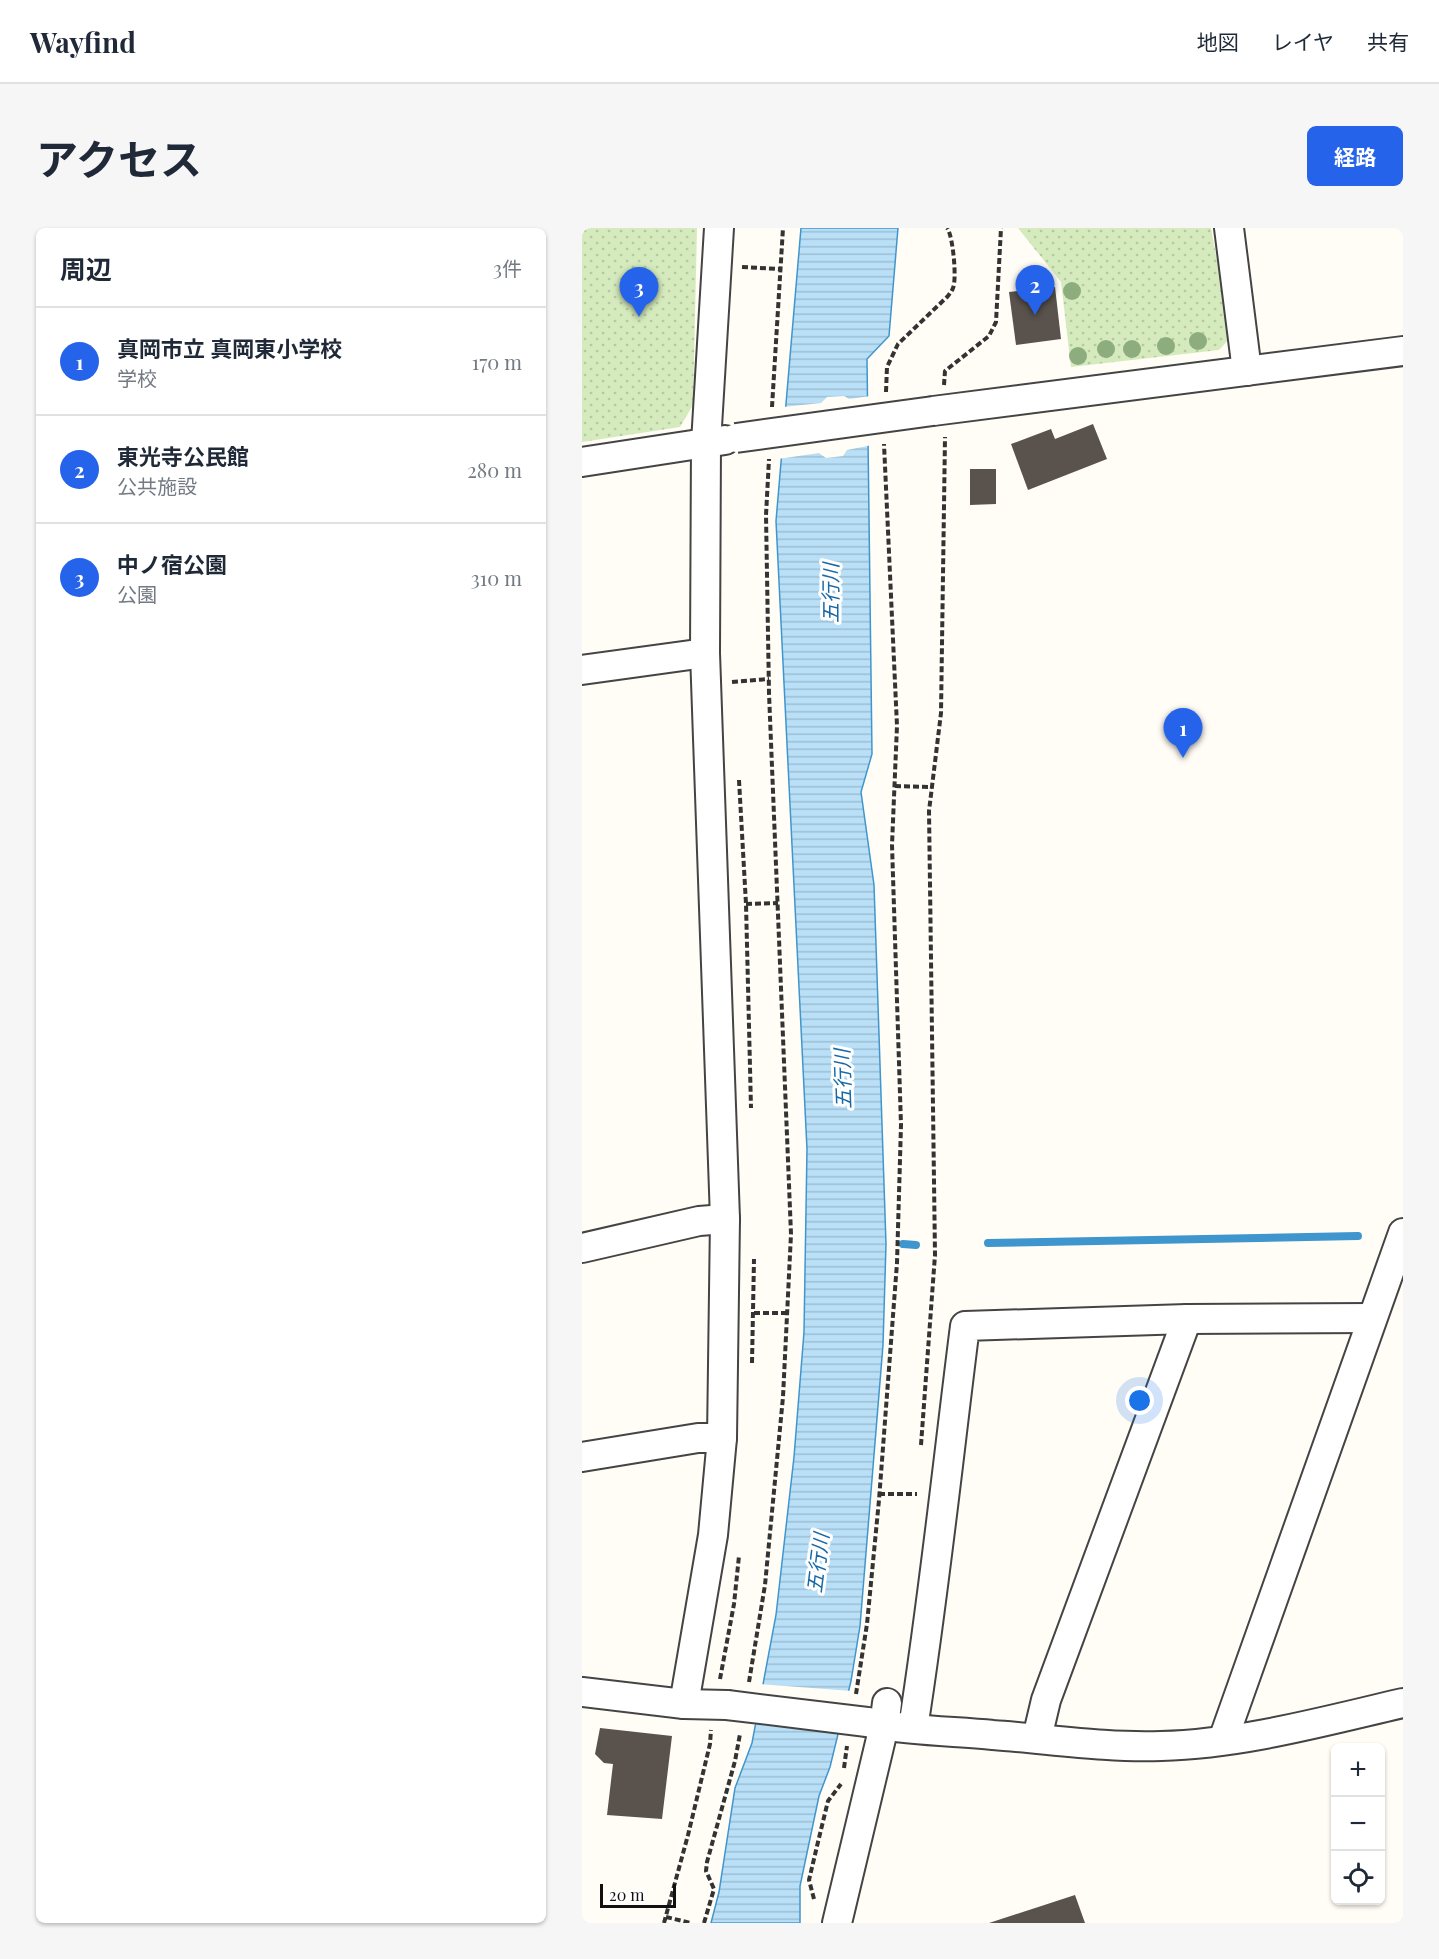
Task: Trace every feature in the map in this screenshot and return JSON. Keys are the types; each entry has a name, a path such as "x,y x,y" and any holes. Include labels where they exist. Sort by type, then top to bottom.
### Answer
{"street":[{"path":"684,1704 713,1535 722,1438 725,1219 705,653 706,443 719,228"},
{"path":"1229,228 1247,371"},
{"path":"582,462 736,438 1403,351"},
{"path":"582,670 705,653"},
{"path":"582,1248 699,1221 725,1219"},
{"path":"1223,1740 1403,1233"},
{"path":"913,1728 930,1621 964,1326 1187,1319 1372,1318"},
{"path":"1037,1738 1046,1700 1187,1319"},
{"path":"582,1457 698,1438 722,1438"},
{"path":"582,1692 732,1711 868,1718 913,1728 1162,1746 1223,1740 1295,1728 1403,1703"},
{"path":"837,1923 868,1718"}],"path":[{"path":"772,410 783,228"},
{"path":"885,402 887,367 898,344 948,296 954,287 952,244 947,228"},
{"path":"921,1447 935,1255 929,811 941,713 940,411 945,371 989,336 996,322 1001,228"},
{"path":"741,267 780,270"},
{"path":"843,1771 868,1718 867,1624 897,1263 901,1125 892,845 897,726 883,460 884,436"},
{"path":"704,1923 714,1889 706,1871 707,1862 735,1761 732,1711 765,1585 783,1397 791,1234 769,678 766,515 769,456"},
{"path":"732,682 769,678"},
{"path":"895,786 932,787"},
{"path":"746,904 778,903"},
{"path":"754,1313 787,1313"},
{"path":"917,1500 918,1482"},
{"path":"879,1494 917,1494"},
{"path":"664,1923 710,1744 732,1711"},
{"path":"812,1906 814,1898 809,1880 818,1842 828,1802 842,1782"},
{"path":"666,1917 691,1923"}],"green space":[{"path":"582,228 697,228 693,405 680,427 582,442"},
{"path":"1018,228 1211,228 1231,337 1219,350 1071,367 1061,282"}],"water":[{"name":"五行川","path":"801,228 898,228 889,336 867,359 872,754 861,792 874,885 886,1244 883,1345 860,1626 851,1681 830,1767 819,1796 800,1886 800,1923 711,1923 719,1892 735,1788 752,1743 776,1615 794,1457 804,1332 807,1149 776,521"}],"pier":[{"path":"844,396 849,399 871,396 872,445 847,450 843,456 826,458 819,453 778,459 783,407 821,403 827,397"},
{"path":"760,1684 852,1691 841,1733 753,1724"}],"building":[{"path":"1055,287 1061,339 1016,345 1009,292"},
{"path":"1093,424 1107,459 1028,490 1011,444 1051,429 1055,439"},
{"path":"970,469 996,469 996,504 970,505"},
{"path":"600,1728 672,1736 662,1819 607,1815 613,1764 604,1763 595,1754"},
{"path":"1075,1895 1085,1923 989,1923"}],"waterway":[{"path":"988,1243 1358,1236"},
{"path":"903,1244 916,1245"}],"place":[{"name":"東光寺公民館","path":"1035,315"},
{"name":"中ノ宿公園","path":"639,317"},
{"name":"真岡市立 真岡東小学校","path":"1183,758"}]}
